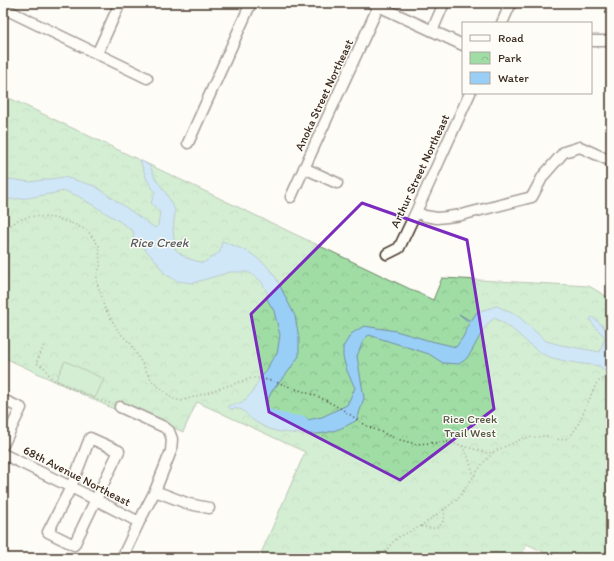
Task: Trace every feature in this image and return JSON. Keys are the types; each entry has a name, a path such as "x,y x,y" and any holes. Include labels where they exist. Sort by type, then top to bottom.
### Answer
{"street":[{"path":"97,54 120,3"},
{"path":"188,144 251,3"},
{"path":"432,31 444,3"},
{"path":"502,22 511,3"},
{"path":"378,4 462,45"},
{"name":"Anoka Street Northeast","path":"291,197 378,4"},
{"path":"3,8 147,78"},
{"path":"592,41 611,42"},
{"name":"Arthur Street Northeast","path":"387,254 398,248 470,94"},
{"path":"416,212 425,216 437,218 447,217 462,215 532,197 542,176 564,152 580,147 611,162"},
{"path":"304,168 337,183"},
{"path":"3,400 21,408 3,445"},
{"path":"120,406 164,427 169,431 172,439 171,451 155,490 122,558"},
{"path":"90,438 119,451 96,500 74,545 48,532 71,487 90,438"},
{"name":"68th Avenue Northeast","path":"3,454 139,522"},
{"path":"155,490 189,504 209,508"}],"path":[{"path":"3,234 7,228 18,220 31,216 54,218 74,224 88,231 99,246 100,266 97,275 97,283 104,307 119,332 131,344 152,381 173,399 181,401 252,378 260,378 319,397 340,408 367,426 397,439 416,444 449,442 488,453 524,438 546,436 561,440 569,438 577,427 597,382 605,378 611,379"},
{"path":"44,346 36,363 44,367 52,379 94,399 120,406"},
{"path":"462,446 468,456 474,476"},
{"path":"380,558 399,537 421,526 458,499 483,463 493,452"},
{"path":"421,526 427,528 438,527 444,519 444,509"}],"highlighted area":[{"path":"362,203 467,240 494,409 400,480 269,412 251,314"}],"green space":[{"name":"Rice Creek Trail West","path":"3,95 433,300 442,278 589,286 611,299 611,558 556,558 527,544 520,558 259,558 305,452 197,402 183,432 139,411 135,419 3,357"},
{"path":"65,361 104,379 95,398 56,380"}],"water":[{"name":"Rice Creek","path":"140,160 150,166 155,178 166,193 175,210 173,230 175,249 186,258 203,263 220,252 222,241 249,252 265,264 275,276 295,316 299,338 299,356 272,391 264,408 268,417 282,421 302,421 322,417 347,405 355,388 347,371 343,357 343,347 351,334 364,326 396,331 456,347 470,323 459,314 471,321 477,312 497,306 518,316 546,341 600,352 605,337 590,320 592,317 603,326 611,338 611,372 603,370 600,366 569,362 547,356 535,349 507,325 494,318 482,332 467,358 459,364 443,363 429,354 369,335 364,339 357,356 364,398 357,420 349,425 333,431 317,434 291,433 266,428 252,419 243,410 230,409 228,406 243,402 252,393 260,378 266,372 271,361 277,354 280,335 274,311 267,299 267,292 261,281 248,272 230,272 193,283 177,281 165,274 156,261 133,239 134,232 78,196 65,191 28,198 3,200 3,183 8,182 9,179 30,182 64,177 95,186 155,228 158,225 160,212 151,203 155,192 147,180"}],"waterway":[{"name":"Rice Creek","path":"255,406 270,417 289,422 302,423"}]}
